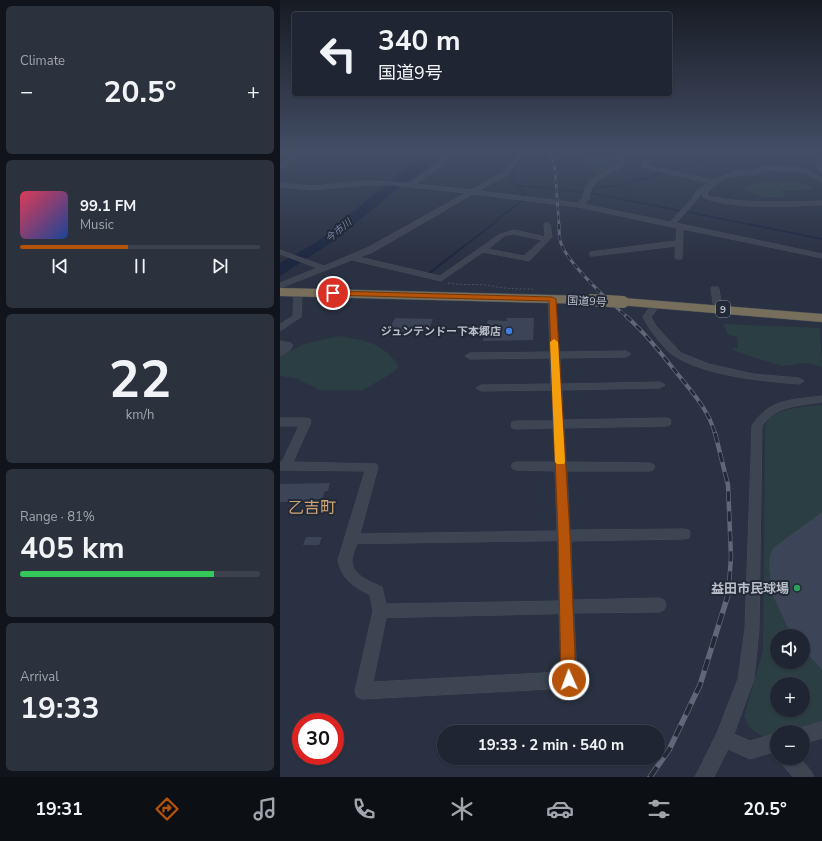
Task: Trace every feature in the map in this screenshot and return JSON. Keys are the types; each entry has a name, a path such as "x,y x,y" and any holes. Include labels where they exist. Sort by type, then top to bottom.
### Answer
{"highway":[{"name":"国道9号","path":"280,292 590,300 822,318"}],"street":[{"path":"445,189 578,205 822,256"},
{"path":"280,286 354,258 478,189"},
{"path":"578,205 586,199 588,189"},
{"path":"671,225 693,201 701,189"},
{"path":"708,189 704,193 706,197 712,199 747,203 794,205 822,203"},
{"path":"484,250 526,259 549,237 546,224"},
{"path":"679,256 680,227"},
{"path":"354,258 441,279 484,250 502,235 514,232 547,239"},
{"path":"593,254 679,242"},
{"path":"280,252 310,262 325,269"},
{"path":"715,289 718,309"},
{"path":"280,328 297,317 298,296 295,293"},
{"path":"280,422 306,422 282,466 372,466 345,560 348,573 357,581 377,591 380,612 363,691 569,680 564,535 552,299"},
{"path":"657,304 648,317 652,327 678,355 706,366 753,377 799,381"},
{"path":"280,344 288,344 287,348 280,352"},
{"path":"470,356 626,354"},
{"path":"481,388 660,385"},
{"path":"704,777 724,738 746,679 752,629 758,426 762,418 769,410 780,406 822,399"},
{"path":"516,425 666,422"},
{"path":"517,466 649,467"},
{"path":"352,539 684,534"},
{"path":"380,612 659,605"},
{"path":"810,733 822,730"},
{"path":"724,738 750,750 770,745"},
{"path":"794,765 805,777"}],"path":[{"path":"441,279 457,285 537,289"}],"green space":[{"path":"743,189 811,189 781,190 786,197 762,197"},
{"path":"723,324 820,328 822,367 807,363 782,366 737,352 731,348 738,348 737,337 728,335"},
{"path":"338,336 365,341 380,347 387,352 399,367 389,375 363,390 320,390 295,378 280,376 280,356 304,344"},
{"path":"822,405 822,721 808,725 770,725 770,736 764,737 750,728 744,716 763,651 765,427 771,417 784,411 800,407"}],"water":[{"name":"今市川","path":"380,189 397,189 341,236 280,276 280,263 317,242"}],"building":[{"path":"395,318 433,319 428,330 425,332 388,331"},
{"name":"ジュンテンドー下本郷店","path":"506,318 534,318 533,340 483,341 488,320 507,321"},
{"path":"330,483 328,491 325,491 322,499 308,499 307,502 280,502 280,484"},
{"name":"益田市民球場","path":"822,512 822,670 810,657 810,629 789,629 772,594 769,566 773,548"},
{"path":"306,537 322,537 319,545 303,545"}],"waterway":[{"path":"491,225 525,198 521,189"},
{"path":"591,193 595,189"},
{"path":"560,190 590,193 751,225"},
{"path":"428,274 493,224"},
{"path":"751,225 822,239"}],"railway":[{"path":"556,189 559,225"},
{"path":"559,225 560,240 570,259 589,281 627,317"},
{"path":"626,316 640,329 693,394 704,409 715,434"},
{"path":"715,433 728,485 731,557 729,585"},
{"path":"650,777 669,750 700,685 728,595 729,584"}],"slow traffic":[{"path":"554,342 560,462"}],"place":[{"name":"ジュンテンドー下本郷店","path":"509,331"},
{"name":"益田市民球場","path":"797,588"}],"district":[{"name":"乙吉町","path":"312,507"}],"route":[{"path":"333,293 552,299 564,535 569,680"}]}
